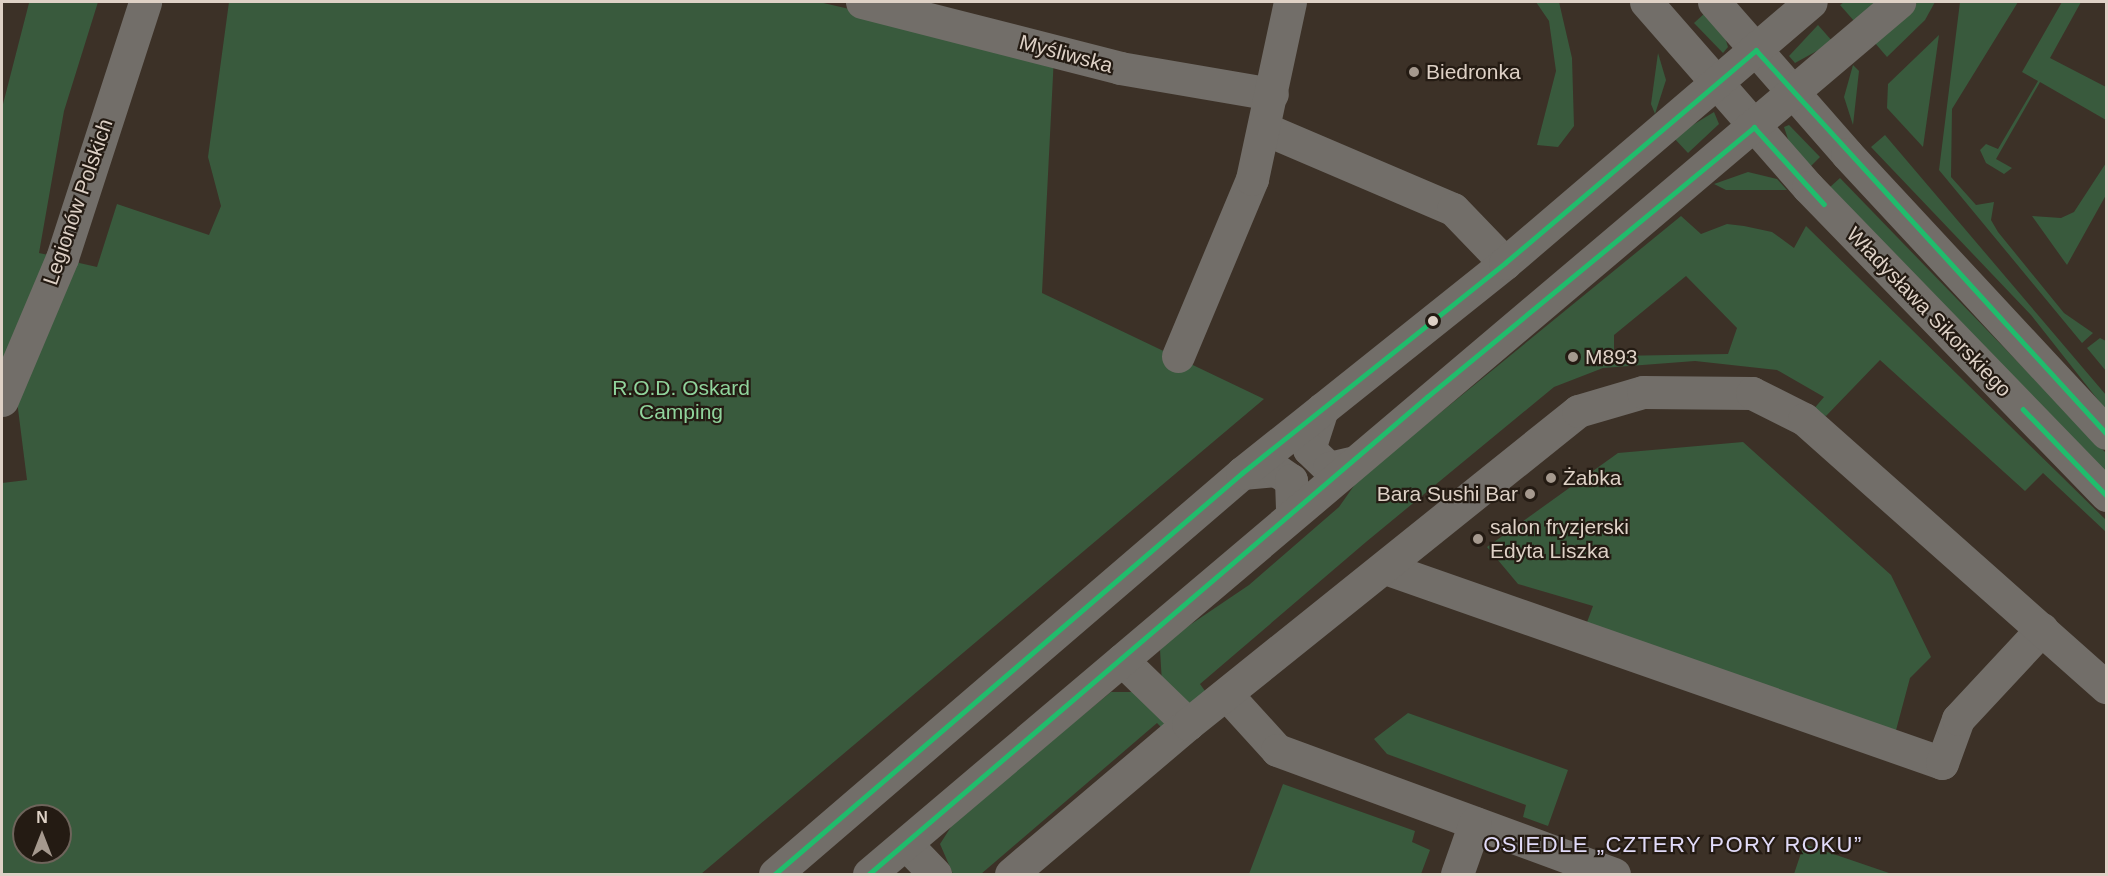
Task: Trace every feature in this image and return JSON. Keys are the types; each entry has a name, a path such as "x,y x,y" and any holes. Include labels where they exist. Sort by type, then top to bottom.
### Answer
{"street":[{"name":"Legionów Polskich","path":"2,397 62,258 145,2"},
{"name":"Myśliwska","path":"862,2 1120,69 1272,93"},
{"path":"1178,356 1221,262 1265,129 1290,2"},
{"name":"Władysława Sikorskiego","path":"1646,2 1754,127 2106,495"},
{"path":"1714,2 1794,95 2106,433"},
{"path":"775,874 1242,473 1505,263 1811,2"},
{"path":"869,874 1350,463 1794,95 1899,2"},
{"path":"1265,129 1453,209 1505,263"},
{"path":"1011,874 1188,724 1578,411 1643,392 1717,390 1752,393 1804,419 2106,687"},
{"path":"1323,409 1309,449 1329,468 1350,463"},
{"path":"1242,473 1276,470 1291,480 1292,512"},
{"path":"1385,568 1942,763 1958,719 2042,629"},
{"path":"1122,660 1188,724"},
{"path":"1227,695 1277,750 1614,874"},
{"path":"1457,874 1475,823"},
{"path":"906,844 935,874"}],"green space":[{"path":"98,2 64,111 39,253 53,256 2,364 2,108 29,3"},
{"name":"R.O.D. Oskard Camping","path":"229,2 819,2 1054,56 1042,293 1264,399 701,874 2,874 2,483 27,480 17,401 75,262 97,267 117,204 209,235 221,206 208,157"},
{"path":"1536,2 1559,2 1572,58 1574,126 1558,147 1537,145 1556,71 1549,21"},
{"path":"1844,2 1877,2 1855,22 1840,5"},
{"path":"1918,2 1935,2 1925,20 1887,57 1875,43"},
{"path":"1960,2 2018,2 1952,109 1951,177 1976,205 1994,202 1991,220 1998,232 2064,313 2093,333 2082,343 1939,170"},
{"path":"2062,2 2081,2 2050,58 2106,87 2106,120 2040,82 1996,159 2012,168 2004,174 1986,163 1980,150 1986,144 1998,149 2038,81 2022,72"},
{"path":"1705,13 1723,31 1728,47 1723,53 1694,23"},
{"path":"1818,25 1833,42 1795,63 1789,56"},
{"path":"1939,35 1923,147 1887,108 1888,84"},
{"path":"1658,53 1666,80 1655,114 1651,104"},
{"path":"1853,65 1859,71 1853,125 1844,97"},
{"path":"1714,112 1719,124 1688,153 1673,137"},
{"path":"1789,125 1820,157 1810,167 1790,145 1784,127"},
{"path":"1885,135 2106,395 2106,410 2031,315 1871,147"},
{"path":"2106,163 2106,195 2067,265 2032,216 2061,218 2074,212"},
{"path":"1748,172 1777,179 1787,190 1726,190 1714,184"},
{"path":"1840,178 2106,453 2106,472 1829,188"},
{"path":"1681,216 1701,234 1727,224 1744,226 1772,232 1794,248 1806,226 2106,520 2106,532 2043,473 2025,491 1880,360 1826,416 1812,411 1824,397 1777,370 1695,361 1603,368 1554,387 1366,542 1200,684 1210,698 1186,707 1162,683 1160,650 1175,635 1249,585 1339,507 1358,480","holes":["1686,276 1737,328 1728,354 1614,356 1614,335"]},
{"path":"2100,338 2106,341 2106,371 2087,348"},
{"path":"1743,442 1891,575 1931,657 1910,678 1895,734 1586,625 1593,606 1518,584 1487,547 1618,453"},
{"path":"1111,692 1137,692 1172,723 1163,729 1157,723 981,874 953,874 940,844 956,819"},
{"path":"1408,713 1568,770 1548,826 1523,817 1526,805 1387,754 1374,739"},
{"path":"1283,784 1415,831 1412,842 1430,850 1421,874 1249,874"},
{"path":"1804,844 1892,874 1794,874"}],"transit line":[{"path":"775,874 1242,473 1505,263 1756,50 2106,433"},
{"path":"869,874 1427,397 1754,127 1824,204"},
{"path":"2023,409 2106,495"}],"place":[{"name":"Biedronka","path":"1414,72"},
{"name":"M893","path":"1573,357"},
{"name":"Żabka","path":"1551,478"},
{"name":"Bara Sushi Bar","path":"1530,494"},
{"name":"salon fryzjerski Edyta Liszka","path":"1478,539"}],"district":[{"name":"OSIEDLE „CZTERY PORY ROKU”","path":"1673,845"}]}
